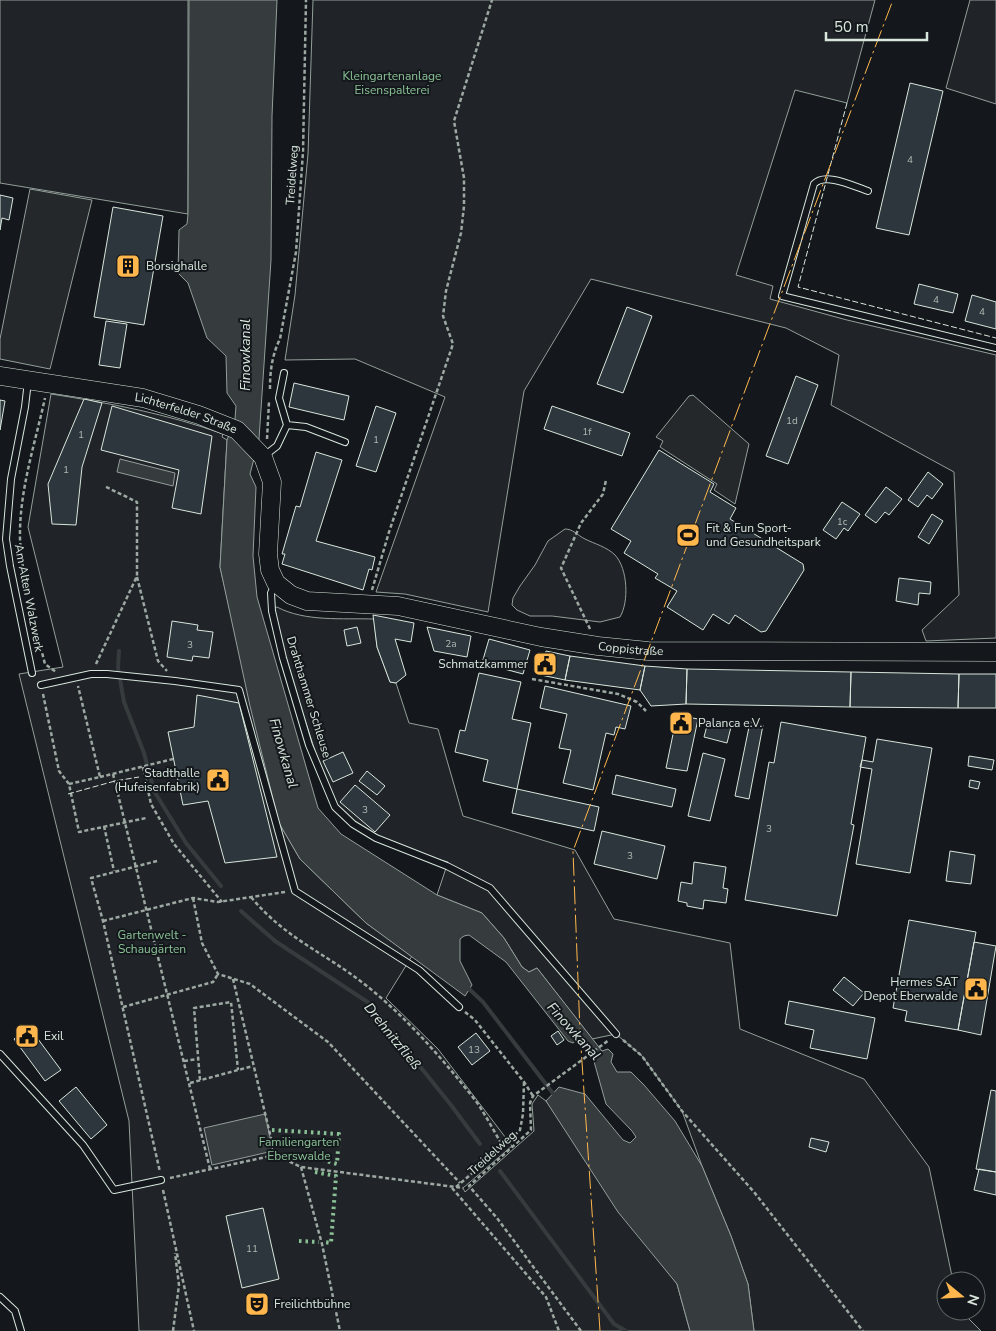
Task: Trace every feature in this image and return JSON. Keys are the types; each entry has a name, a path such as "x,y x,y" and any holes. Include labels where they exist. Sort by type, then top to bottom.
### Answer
{"main road":[{"name":"Lichterfelder Straße","path":"0,376 143,398 200,415 237,430 263,456 272,482 268,554 270,570 276,583"},
{"name":"Coppistraße","path":"276,583 291,595 307,601 398,606 541,637 598,646 648,650 996,652"}],"lane":[{"path":"868,190 827,178 818,179 814,184 782,296 996,348"},
{"path":"263,456 277,446 287,425 278,398 284,373"},
{"name":"Am Alten Walzwerk","path":"28,380 25,407 11,479 3,540 32,673"},
{"path":"287,425 306,427 345,442"},
{"name":"Drahthammer Schleuse","path":"276,583 270,593 283,658 309,746 335,807 353,824 376,838 447,866 490,888 616,1034"},
{"path":"41,685 76,679 92,674 107,674 128,675 239,690 295,891 419,970 459,1007"},
{"path":"0,1054 82,1145 114,1190 161,1180"},
{"path":"0,1297 15,1311 21,1331"}],"path":[{"name":"Treidelweg","path":"275,349 280,339 296,252 303,152 306,0"},
{"path":"370,604 372,589 389,532 453,344 443,316 446,291 460,233 464,206 464,178 454,121 492,0"},
{"path":"48,382 25,486 20,538 28,598 45,664 65,680"},
{"path":"598,646 561,568 581,523 603,494 606,480"},
{"path":"104,486 137,502 137,576 158,661 175,681"},
{"path":"92,674 137,576"},
{"path":"76,679 100,777"},
{"path":"532,679 618,694 637,702 646,711"},
{"path":"41,685 58,771 69,784 79,832 146,818"},
{"path":"69,784 173,759"},
{"path":"143,767 151,804 174,844 222,902"},
{"path":"114,774 210,1168"},
{"path":"104,826 114,871"},
{"path":"157,861 91,878 123,1008 194,1331"},
{"path":"103,921 193,898 222,902 274,894"},
{"path":"252,897 265,913 288,934 338,965 398,1013 442,1059 474,1100 503,1147"},
{"path":"193,898 202,944 218,974 250,984 328,1042 460,1183"},
{"path":"123,1008 213,982 218,974"},
{"path":"232,979 275,1155"},
{"path":"200,1080 194,1008 231,1002 238,1070"},
{"path":"459,1007 475,1020 533,1096 600,1046"},
{"path":"616,1034 642,1056 682,1111 754,1192 863,1331"},
{"path":"184,1061 198,1059"},
{"path":"189,1083 254,1066"},
{"path":"455,1187 503,1147 520,1130 523,1114 524,1082"},
{"name":"Treidelweg","path":"533,1096 530,1103 531,1130 469,1186 497,1218 581,1331"},
{"path":"161,1180 275,1155 302,1167 463,1188"},
{"path":"302,1167 322,1244 340,1331"},
{"path":"451,1187 546,1297 559,1331"},
{"path":"173,1239 179,1285 173,1331"}],"green space":[{"path":"0,0 188,0 188,214 0,183"},
{"name":"Kleingartenanlage Eisenspalterei","path":"313,0 875,0 847,103 795,90 736,275 773,286 770,299 847,320 996,355 996,638 926,641 922,630 959,595 954,472 831,405 839,355 786,328 591,279 524,391 488,612 405,594 376,592 445,397 355,359 285,360 295,295 308,154"},
{"path":"970,0 996,0 996,104 946,88"},
{"name":"Familiengarten Eberswalde","path":"51,394 138,410 223,434 222,437 227,440 220,567 279,823 300,859 366,923 412,956 386,998 438,1049 512,1146 463,1188 465,1192 534,1131 532,1104 538,1095 546,1101 677,1284 690,1331 139,1331 129,1121 19,674 63,667 28,527"},
{"path":"565,529 573,531 608,550 619,561 623,568 626,586 625,603 620,617 600,622 552,616 530,616 517,610 512,605 513,598 548,541"},
{"path":"277,607 288,612 312,617 374,619 377,647 390,682 396,683 409,723 438,729 463,816 575,850 614,919 730,943 740,1029 864,1079 929,1167 951,1271 936,1271 936,1321 971,1321 981,1331 754,1331 748,1284 682,1111 642,1056 616,1034 592,1039 537,968 529,972 522,967 504,938 482,913 437,895 448,862 383,844 335,811 290,675 273,608"}],"shaded area":[{"path":"30,189 92,200 50,369 0,359 0,339"},
{"path":"693,395 749,444 735,504 714,490 717,484 660,447 663,441 656,437 689,396"}],"water":[{"name":"Finowkanal","path":"189,0 277,0 272,116 271,260 259,439 250,474 256,487 253,556 257,597 318,808 341,834 437,895 482,913 504,938 522,967 529,972 537,968 602,1051 608,1049 613,1054 611,1062 617,1072 631,1072 675,1121 702,1166 731,1236 748,1284 754,1331 690,1331 677,1284 618,1212 546,1101 559,1087 585,1094 623,1140 630,1143 636,1137 606,1104 593,1058 578,1039 573,1043 568,1041 506,962 469,935 460,939 460,961 472,985 465,996 366,923 300,859 279,823 250,706 220,567 227,440 235,419 236,406 227,393 226,356 207,338 188,283 178,273 179,230 187,224 188,214"},
{"path":"120,459 175,473 173,486 117,472"},
{"path":"265,1114 273,1151 212,1165 204,1128"}],"building":[{"path":"910,83 943,91 909,235 876,228"},
{"path":"0,195 13,198 9,220 2,218 0,230"},
{"name":"Borsighalle","path":"113,207 163,216 144,325 94,317"},
{"path":"919,284 958,294 953,313 914,304"},
{"path":"972,295 996,302 996,329 965,321"},
{"path":"627,307 652,316 623,393 597,384"},
{"path":"106,321 127,324 120,368 99,365"},
{"path":"796,376 818,385 788,464 766,456"},
{"path":"294,383 349,396 344,420 289,407"},
{"path":"84,399 102,403 82,467 76,525 52,524 48,484"},
{"path":"0,400 5,401 0,430"},
{"path":"112,406 212,436 201,514 172,508 179,470 101,450"},
{"path":"376,406 396,413 376,472 356,466"},
{"path":"552,406 630,433 622,456 544,429"},
{"name":"Fit & Fun Sport- und Gesundheitspark","path":"659,450 714,484 710,492 736,508 730,519 803,564 804,570 766,631 761,632 735,615 729,624 713,614 703,630 667,607 677,591 655,578 658,574 624,553 631,541 611,529"},
{"path":"316,452 342,460 316,541 375,557 372,570 369,569 363,590 282,564 285,554 282,554 296,506 300,507"},
{"path":"928,472 943,484 932,499 927,495 918,507 908,500"},
{"path":"886,487 902,499 889,515 885,512 876,523 865,515"},
{"path":"842,502 860,514 848,531 844,528 836,539 823,530"},
{"path":"932,514 943,521 929,544 918,537"},
{"path":"899,578 931,582 930,594 919,593 918,605 896,601"},
{"path":"373,615 414,623 411,642 395,639 406,675 396,683 390,682 377,647"},
{"path":"172,621 198,625 197,630 213,632 209,658 193,656 192,661 167,657"},
{"path":"357,627 361,643 347,646 344,630"},
{"path":"427,627 471,636 467,657 434,651"},
{"path":"489,639 530,650 523,674 482,663"},
{"path":"546,651 570,656 565,680 541,675"},
{"path":"570,656 645,666 640,690 565,680"},
{"path":"645,666 687,669 686,704 651,706 640,690"},
{"path":"687,669 851,672 850,707 686,704"},
{"path":"851,672 959,674 958,708 850,707"},
{"path":"479,673 521,682 512,719 531,723 517,789 483,781 488,760 455,752 460,730 465,731"},
{"path":"959,674 996,674 996,708 958,708"},
{"path":"545,686 631,706 625,729 616,727 614,735 606,733 593,790 563,783 571,750 559,748 567,714 540,708"},
{"name":"Stadthalle (Hufeisenfabrik)","path":"197,695 239,703 277,857 225,863 208,801 183,805 168,732 194,727"},
{"path":"677,715 698,719 687,771 666,768"},
{"path":"708,722 731,727 727,743 704,737"},
{"path":"750,722 763,725 749,799 735,796"},
{"path":"781,722 866,737 851,824 854,825 837,916 745,900 769,762 774,763"},
{"path":"877,739 932,748 910,873 856,864 872,769 860,767 862,760 873,762"},
{"path":"343,752 353,773 333,782 323,761"},
{"path":"703,753 725,759 710,821 688,816"},
{"path":"969,756 994,760 992,770 968,766"},
{"path":"367,771 385,786 377,795 359,781"},
{"path":"616,775 676,789 672,807 612,794"},
{"path":"970,780 980,782 978,789 969,787"},
{"path":"355,785 390,815 375,832 340,802"},
{"path":"517,789 599,807 594,831 512,813"},
{"path":"602,831 665,846 657,879 594,864"},
{"path":"950,851 975,855 971,884 946,881"},
{"path":"694,862 726,867 723,888 728,889 726,903 704,900 703,909 687,906 687,903 678,901 681,882 692,884"},
{"path":"909,920 976,932 958,1030 905,1021 907,1011 893,1008"},
{"path":"974,942 996,946 981,1035 958,1030"},
{"path":"844,977 864,993 853,1006 833,990"},
{"path":"789,1001 875,1018 867,1059 810,1048 814,1030 785,1024"},
{"path":"29,1027 61,1070 45,1081 14,1039"},
{"path":"558,1031 564,1040 557,1045 551,1036"},
{"path":"476,1033 490,1051 472,1065 458,1047"},
{"path":"76,1087 107,1125 91,1139 59,1101"},
{"path":"991,1090 996,1091 996,1172 976,1169"},
{"path":"811,1138 829,1142 826,1152 809,1147"},
{"path":"979,1169 996,1172 996,1195 974,1190"},
{"path":"263,1208 279,1279 242,1288 226,1216"}],"waterway":[{"name":"Drehnitzfließ","path":"119,651 118,668 124,702 144,753 154,791 186,843 221,886"},
{"name":"Drehnitzfließ","path":"241,911 275,941 369,1003 480,1144"},
{"path":"467,987 483,1002 555,1096"},
{"path":"500,1171 614,1324 626,1331"}],"hedge":[{"path":"272,1130 339,1134 337,1164 305,1155"},
{"path":"315,1172 336,1176 331,1243 324,1242"},
{"path":"299,1241 319,1242"}],"fence":[{"path":"847,103 798,287 996,338"},
{"path":"68,794 115,781 139,777"}],"power":[{"path":"600,1331 580,1032 573,851 893,0"}],"place":[{"name":"Borsighalle","path":"128,266"},
{"name":"Fit & Fun Sport- und Gesundheitspark","path":"688,535"},
{"name":"Schmatzkammer","path":"545,664"},
{"name":"Palanca e.V.","path":"681,723"},
{"name":"Stadthalle (Hufeisenfabrik)","path":"218,780"},
{"name":"Hermes SAT Depot Eberwalde","path":"976,989"},
{"name":"Exil","path":"27,1036"},
{"name":"Freilichtbühne","path":"257,1304"}],"park label":[{"name":"Gartenwelt - Schaugärten","path":"152,942"}]}
